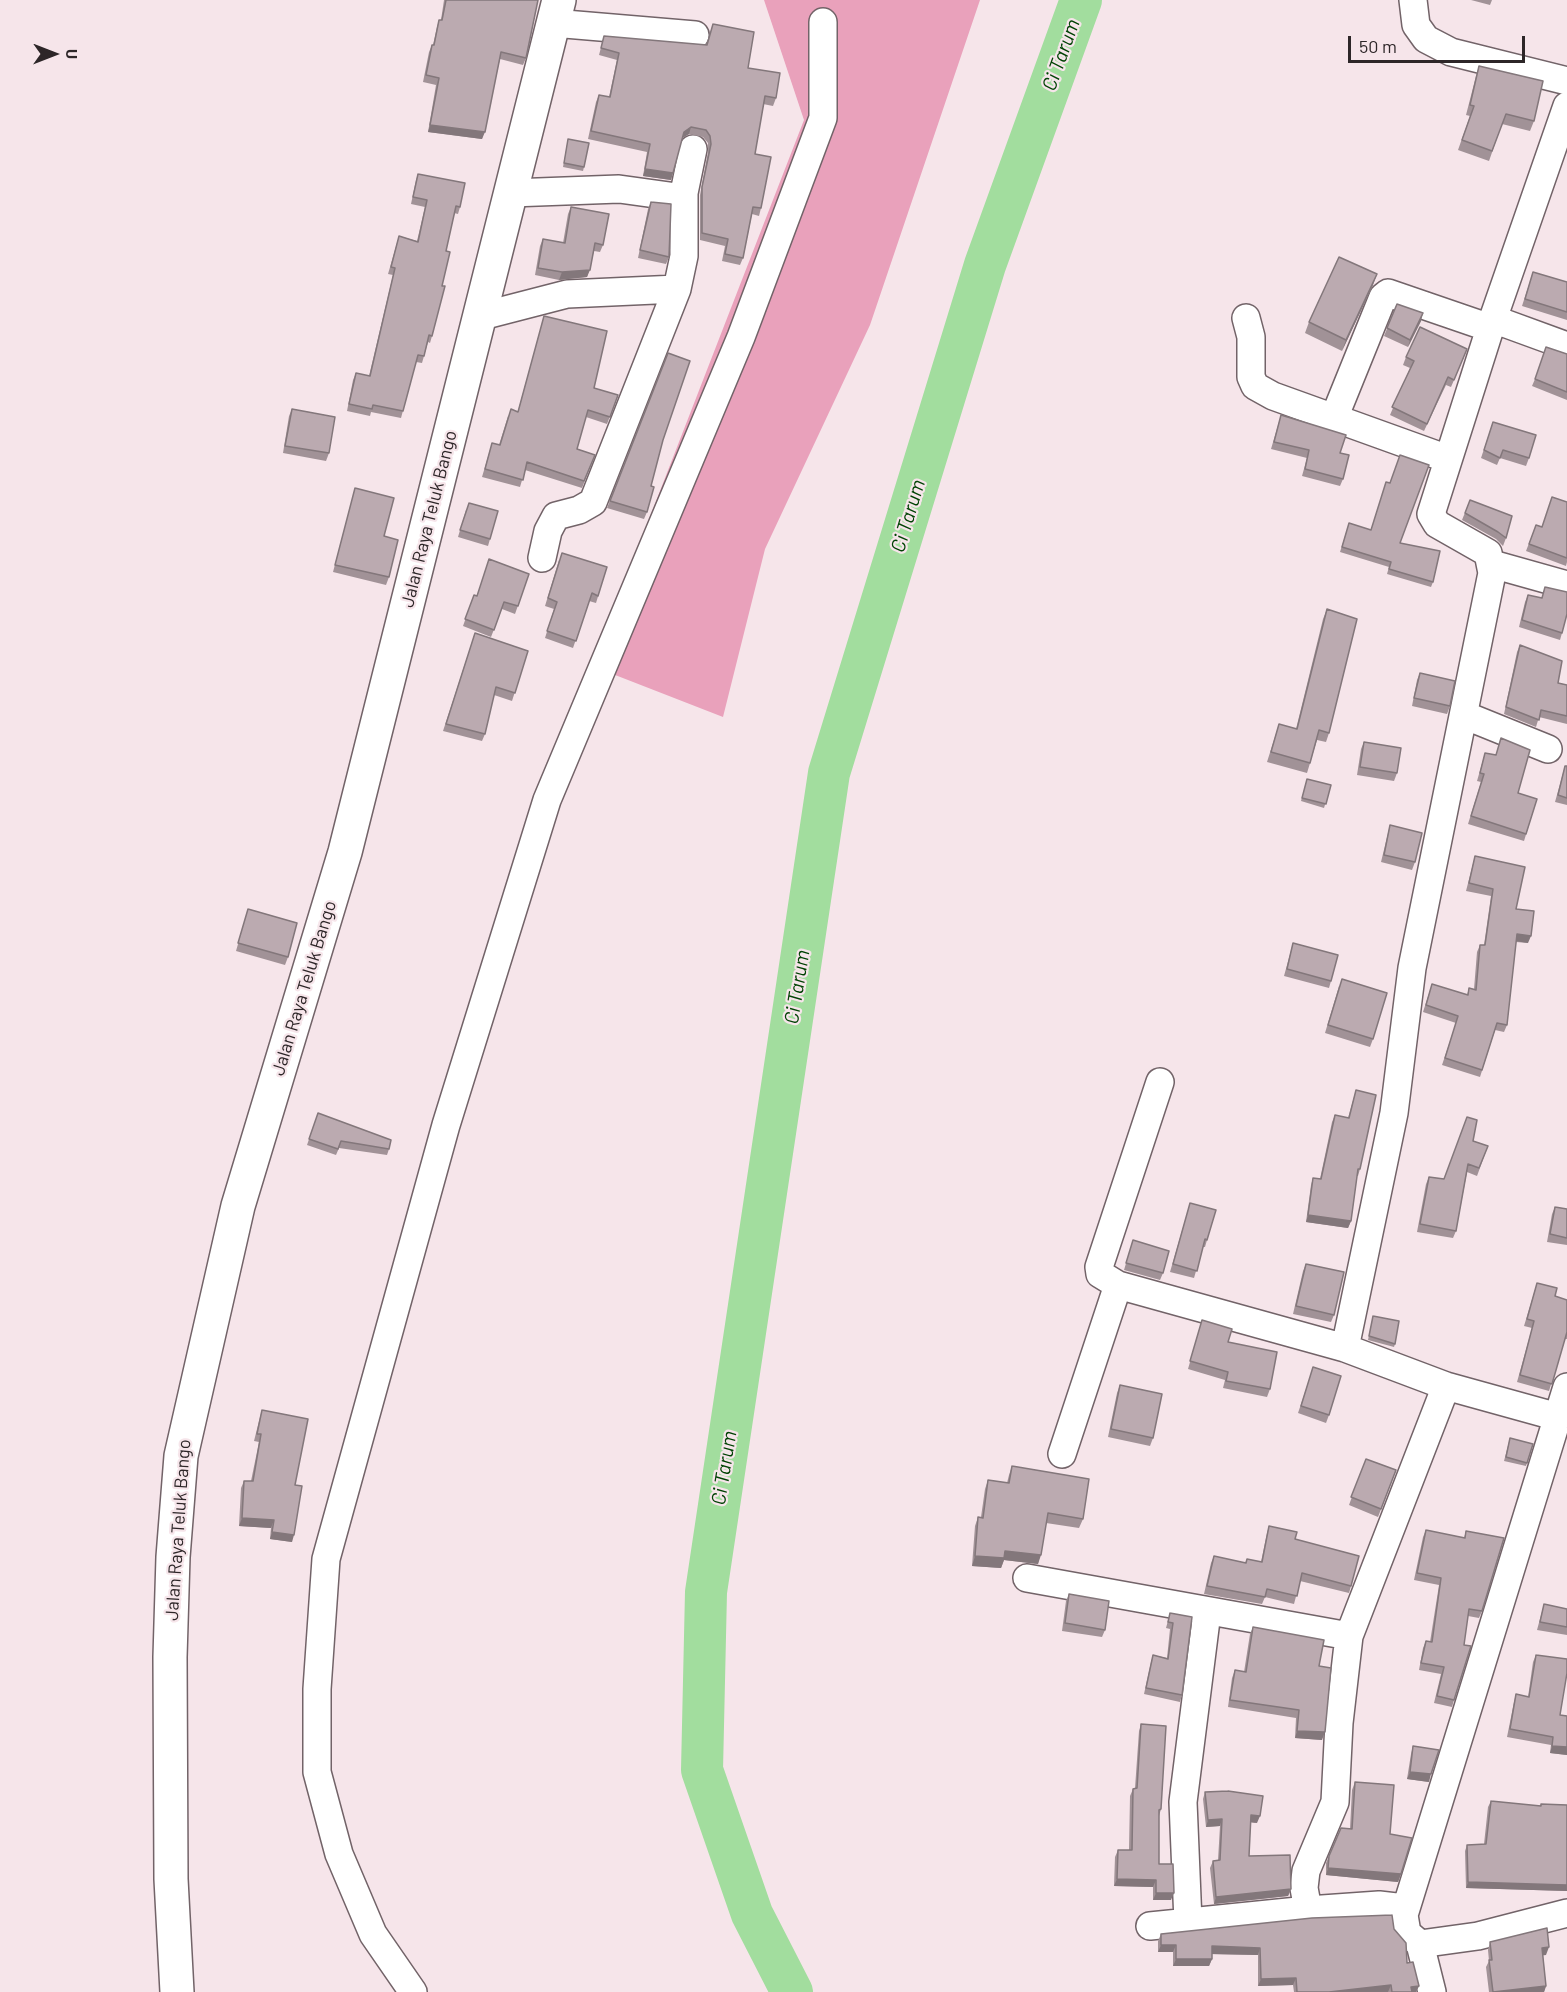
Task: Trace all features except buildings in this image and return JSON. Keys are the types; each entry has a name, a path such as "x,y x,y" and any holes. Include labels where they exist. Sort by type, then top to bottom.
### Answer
{"main road":[{"name":"Jalan Raya Teluk Bango","path":"177,1992 171,1879 170,1657 173,1557 180,1456 238,1206 345,852 482,316 556,11"}],"street":[{"path":"1413,0 1416,25 1426,39 1451,52 1567,81"},
{"path":"556,11 695,35"},
{"path":"413,1992 373,1934 339,1854 316,1772 317,1689 326,1559 446,1125 547,800 741,337 823,118 823,22"},
{"path":"1345,1348 1384,1171 1394,1113 1412,968 1464,716 1492,564 1485,551 1432,519 1448,459 1491,324 1567,106"},
{"path":"542,558 548,531 556,516 579,510 593,502 677,289 684,256 684,198 693,149"},
{"path":"511,193 619,189 684,198"},
{"path":"482,316 567,294 677,289"},
{"path":"1334,418 1383,297 1388,293 1567,346"},
{"path":"1246,318 1251,337 1251,378 1255,386 1273,396 1448,459"},
{"path":"1492,564 1567,585"},
{"path":"1464,716 1548,748"},
{"path":"1160,1082 1099,1267 1102,1277 1118,1285 1345,1348 1446,1386 1557,1417"},
{"path":"1062,1454 1118,1285"},
{"path":"1308,1910 1304,1888 1306,1872 1335,1802 1339,1723 1349,1636 1446,1386"},
{"path":"1432,1992 1420,1944 1407,1933 1405,1908 1479,1680 1567,1387"},
{"path":"1027,1578 1349,1636"},
{"path":"1188,1922 1182,1802 1207,1612"},
{"path":"1150,1926 1308,1910 1379,1905 1405,1908"},
{"path":"1420,1944 1478,1936 1567,1913"}],"shaded area":[{"path":"764,0 980,0 870,325 765,549 723,717 592,666 804,120"}],"waterway":[{"name":"Ci Tarum","path":"792,1992 752,1914 702,1770 706,1592 829,773 985,265 1081,0"}]}
